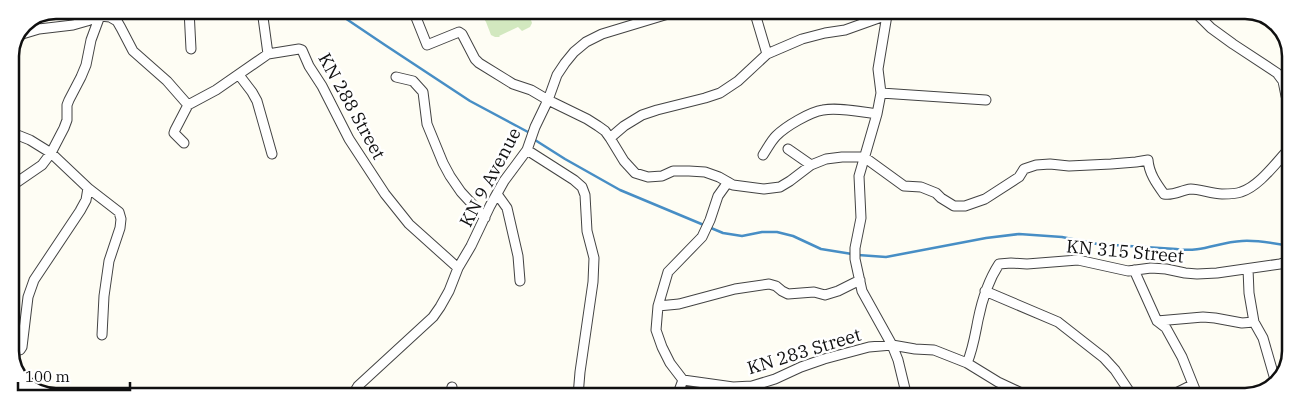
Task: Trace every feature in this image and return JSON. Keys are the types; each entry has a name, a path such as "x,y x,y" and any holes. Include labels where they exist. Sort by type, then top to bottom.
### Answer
{"street":[{"path":"28,32 39,28 73,25 90,19"},
{"path":"19,181 42,165 51,153 64,128 67,120 67,105 86,65 91,40 99,19"},
{"path":"114,19 117,21 132,51 167,81 188,104 174,133 184,143"},
{"path":"189,19 191,49"},
{"path":"263,19 268,54"},
{"path":"417,19 427,45 459,32 462,34 475,59 480,63 513,84 531,90 587,119 605,131 624,161 635,173 648,178 673,172 705,172 733,185 764,189 780,187 812,166 826,160 842,157 864,157 904,186 921,187 936,192 941,198 954,206 965,206 985,199 1019,177 1024,169 1036,165 1069,166 1148,160 1149,169 1154,180 1164,194 1175,194 1191,189 1222,194 1240,192 1251,187 1282,157"},
{"name":"KN 9 Avenue","path":"357,388 433,317 440,307 458,268 504,181 527,150 557,75 565,63 586,42 602,34 652,19"},
{"path":"757,19 767,54"},
{"path":"610,138 624,126 642,115 705,98 720,92 738,81 767,54 802,39 845,30 873,19"},
{"path":"887,19 878,69 880,93 877,114 859,176 861,218 854,248 854,259 862,291 892,345 905,388"},
{"path":"1202,19 1233,44 1277,73 1282,80"},
{"path":"35,25 39,28"},
{"name":"KN 288 Street","path":"188,104 207,96 268,54 294,49 302,50 308,66 330,100 339,122 380,186 409,224 458,268"},
{"path":"238,75 257,101 272,154"},
{"path":"396,77 413,81 423,92 427,124 443,163 461,192 485,218"},
{"path":"880,93 986,100"},
{"path":"763,155 776,136 795,122 812,113 835,109 877,114"},
{"path":"19,136 51,153 88,188 119,212 121,219 120,228 109,261 104,296 102,335"},
{"path":"788,149 812,166"},
{"path":"527,150 574,180 582,187 585,195 587,231 594,258 593,282 579,388"},
{"path":"680,388 683,380 670,363 656,330 658,306 668,272 702,237 718,196 728,182"},
{"path":"19,350 22,347 28,297 34,280 80,211 86,200 88,188"},
{"path":"497,194 508,208 518,256 520,281"},
{"name":"KN 315 Street","path":"967,363 974,345 977,323 986,291 999,264 1078,260 1116,269 1134,270 1150,268 1185,273 1217,273 1282,263"},
{"path":"1248,269 1249,293 1254,322 1263,338 1274,374"},
{"path":"1134,270 1157,321 1166,328 1174,341 1194,388"},
{"path":"658,306 679,304 735,289 769,284 788,294 814,292 824,295 838,292 860,280"},
{"path":"986,291 1058,322 1104,358 1115,370 1126,388"},
{"path":"1157,321 1203,317 1242,323 1254,322"},
{"name":"KN 283 Street","path":"683,380 733,387 752,386 775,379 800,367 869,348 892,345 934,350 967,363 1011,388"},
{"path":"1186,388 1192,385"}],"green space":[{"path":"484,19 531,19 532,23 530,27 522,31 518,27 500,37 495,37 491,35"}],"waterway":[{"path":"346,19 470,101 528,132"},
{"path":"535,140 620,190 723,233 742,236 762,232 777,232 793,236 821,249 852,254"},
{"path":"858,255 886,257 986,238 1019,234 1062,237 1097,244 1185,250 1242,241 1260,241 1282,245"}]}
